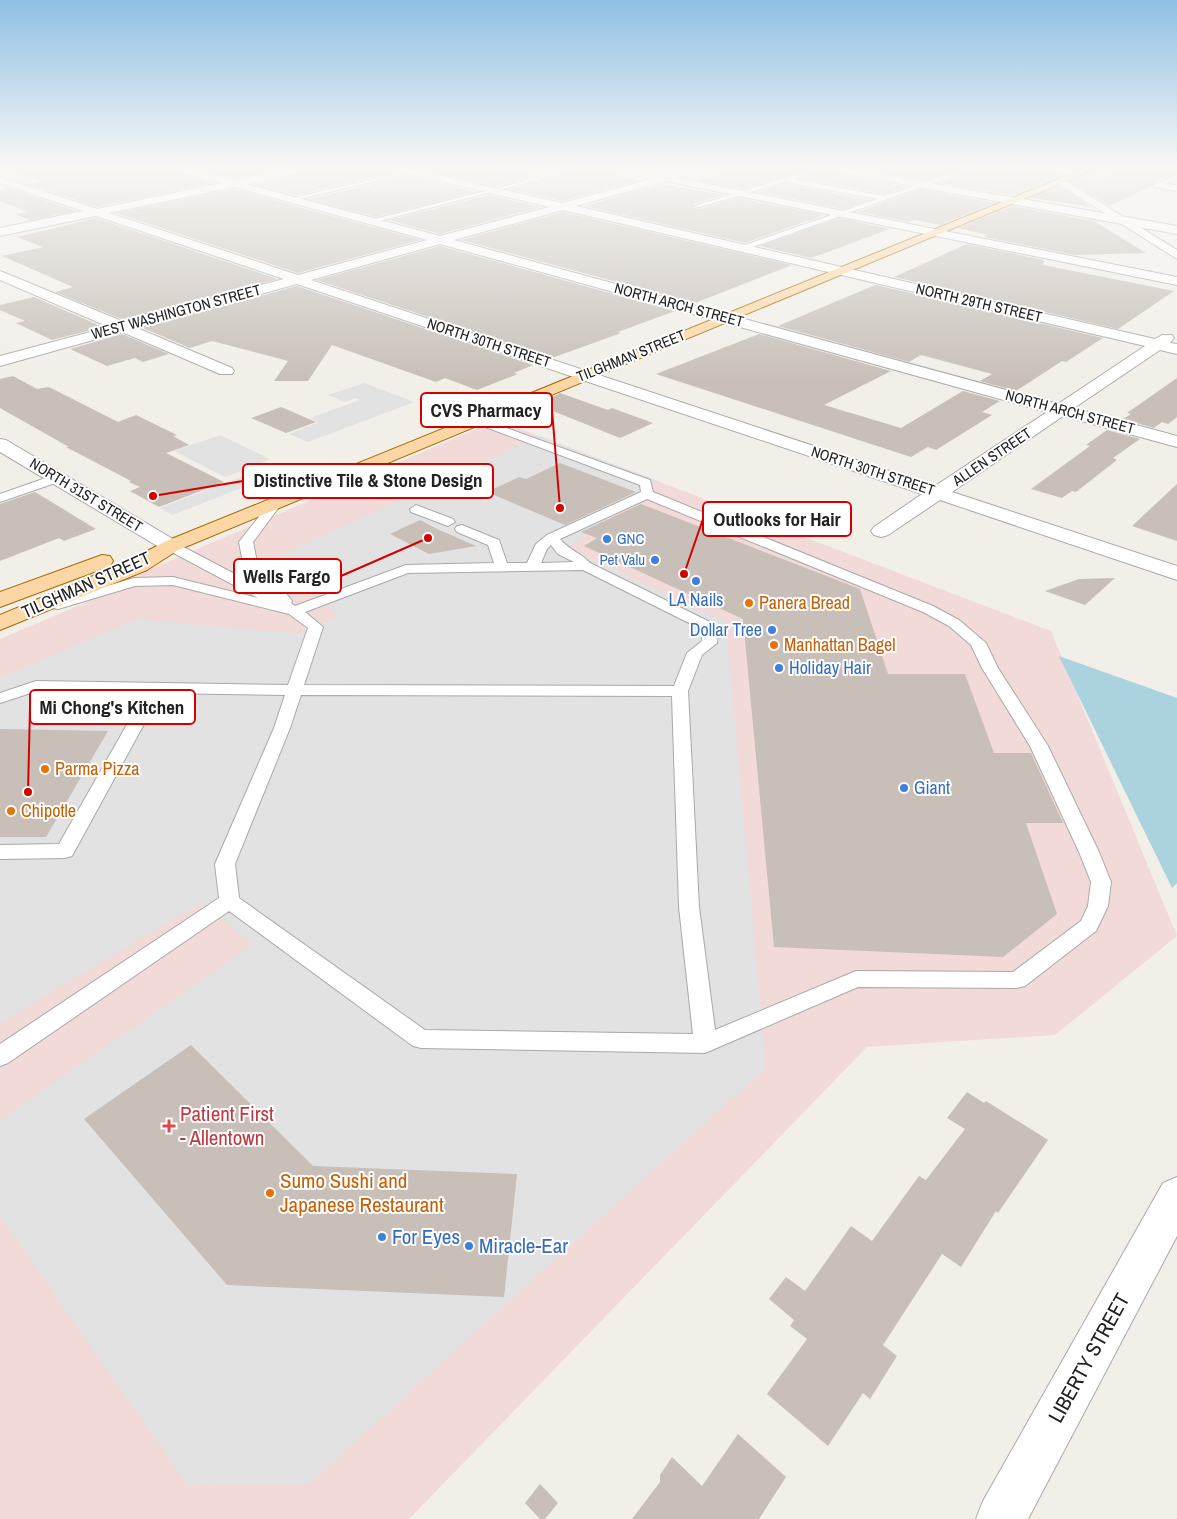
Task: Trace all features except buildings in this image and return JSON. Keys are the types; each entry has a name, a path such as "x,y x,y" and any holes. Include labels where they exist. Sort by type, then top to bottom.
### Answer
{"main road":[{"name":"TILGHMAN STREET","path":"0,624 139,565 171,546 914,240"},
{"name":"TILGHMAN STREET","path":"0,600 125,552 171,546"}],"street":[{"name":"NORTH 30TH STREET","path":"179,240 1177,572"},
{"name":"WEST WASHINGTON STREET","path":"0,360 440,240"},
{"name":"NORTH ARCH STREET","path":"440,240 1177,442"},
{"name":"NORTH 29TH STREET","path":"709,240 1177,349"},
{"path":"973,240 1177,281"},
{"path":"1153,240 1177,255"},
{"path":"0,275 226,371"},
{"name":"ALLEN STREET","path":"881,531 1177,332"},
{"name":"NORTH 31ST STREET","path":"0,444 171,546"},
{"name":"LIBERTY STREET","path":"1001,1519 1177,1196"}],"lane":[{"path":"744,248 767,240"},
{"path":"476,420 646,484 647,494"},
{"path":"0,498 57,478"},
{"path":"171,546 294,611 316,627 296,690 270,760 225,864 229,901 421,1039 705,1044 856,980 1017,980 1089,926 1098,906 1101,882 1089,852 1039,746 990,668 978,643 954,623 928,608 647,494 552,538 541,547 532,567"},
{"path":"276,503 246,542 250,563 294,611"},
{"path":"416,509 448,522"},
{"path":"462,529 494,543 502,568"},
{"path":"552,538 564,551 579,559 585,566 711,628 708,643 695,653 680,691 690,907 705,1044"},
{"path":"0,624 134,582 173,581 294,611 406,569 585,566"},
{"path":"0,698 36,686 296,690 680,691"},
{"path":"0,852 65,851 156,688"},
{"path":"0,1056 229,901"}],"shaded area":[{"path":"364,383 414,402 308,442 289,434 319,422 310,418 360,400 355,398 345,402 328,395"},
{"path":"497,420 1051,631 1177,936 1055,1035 867,1047 409,1519 0,1519 0,639 113,591 146,571"},
{"path":"220,435 270,459 259,464 278,474 172,515 160,508 241,477 242,474 239,472 225,477 174,451"},
{"path":"540,436 658,481 568,548 726,622 766,1068 309,1484 188,1486 0,1216 0,1120 252,945 202,902 0,1023 0,678 136,619 299,634 338,617 311,591 282,572 285,553"}],"water":[{"path":"1059,656 1177,698 1177,883 1172,888"}],"place":[{"name":"Distinctive Tile & Stone Design","path":"153,496"},
{"name":"CVS Pharmacy","path":"560,508"},
{"name":"Wells Fargo","path":"428,538"},
{"name":"GNC","path":"607,539"},
{"name":"Pet Valu","path":"655,560"},
{"name":"Outlooks for Hair","path":"684,574"},
{"name":"LA Nails","path":"696,581"},
{"name":"Panera Bread","path":"749,603"},
{"name":"Dollar Tree","path":"772,630"},
{"name":"Manhattan Bagel","path":"774,645"},
{"name":"Holiday Hair","path":"779,668"},
{"name":"Parma Pizza","path":"45,769"},
{"name":"Giant","path":"904,788"},
{"name":"Mi Chong's Kitchen","path":"28,792"},
{"name":"Chipotle","path":"11,811"},
{"name":"Patient First - Allentown","path":"169,1126"},
{"name":"Sumo Sushi and Japanese Restaurant","path":"270,1193"},
{"name":"For Eyes","path":"382,1237"},
{"name":"Miracle-Ear","path":"469,1246"}]}
